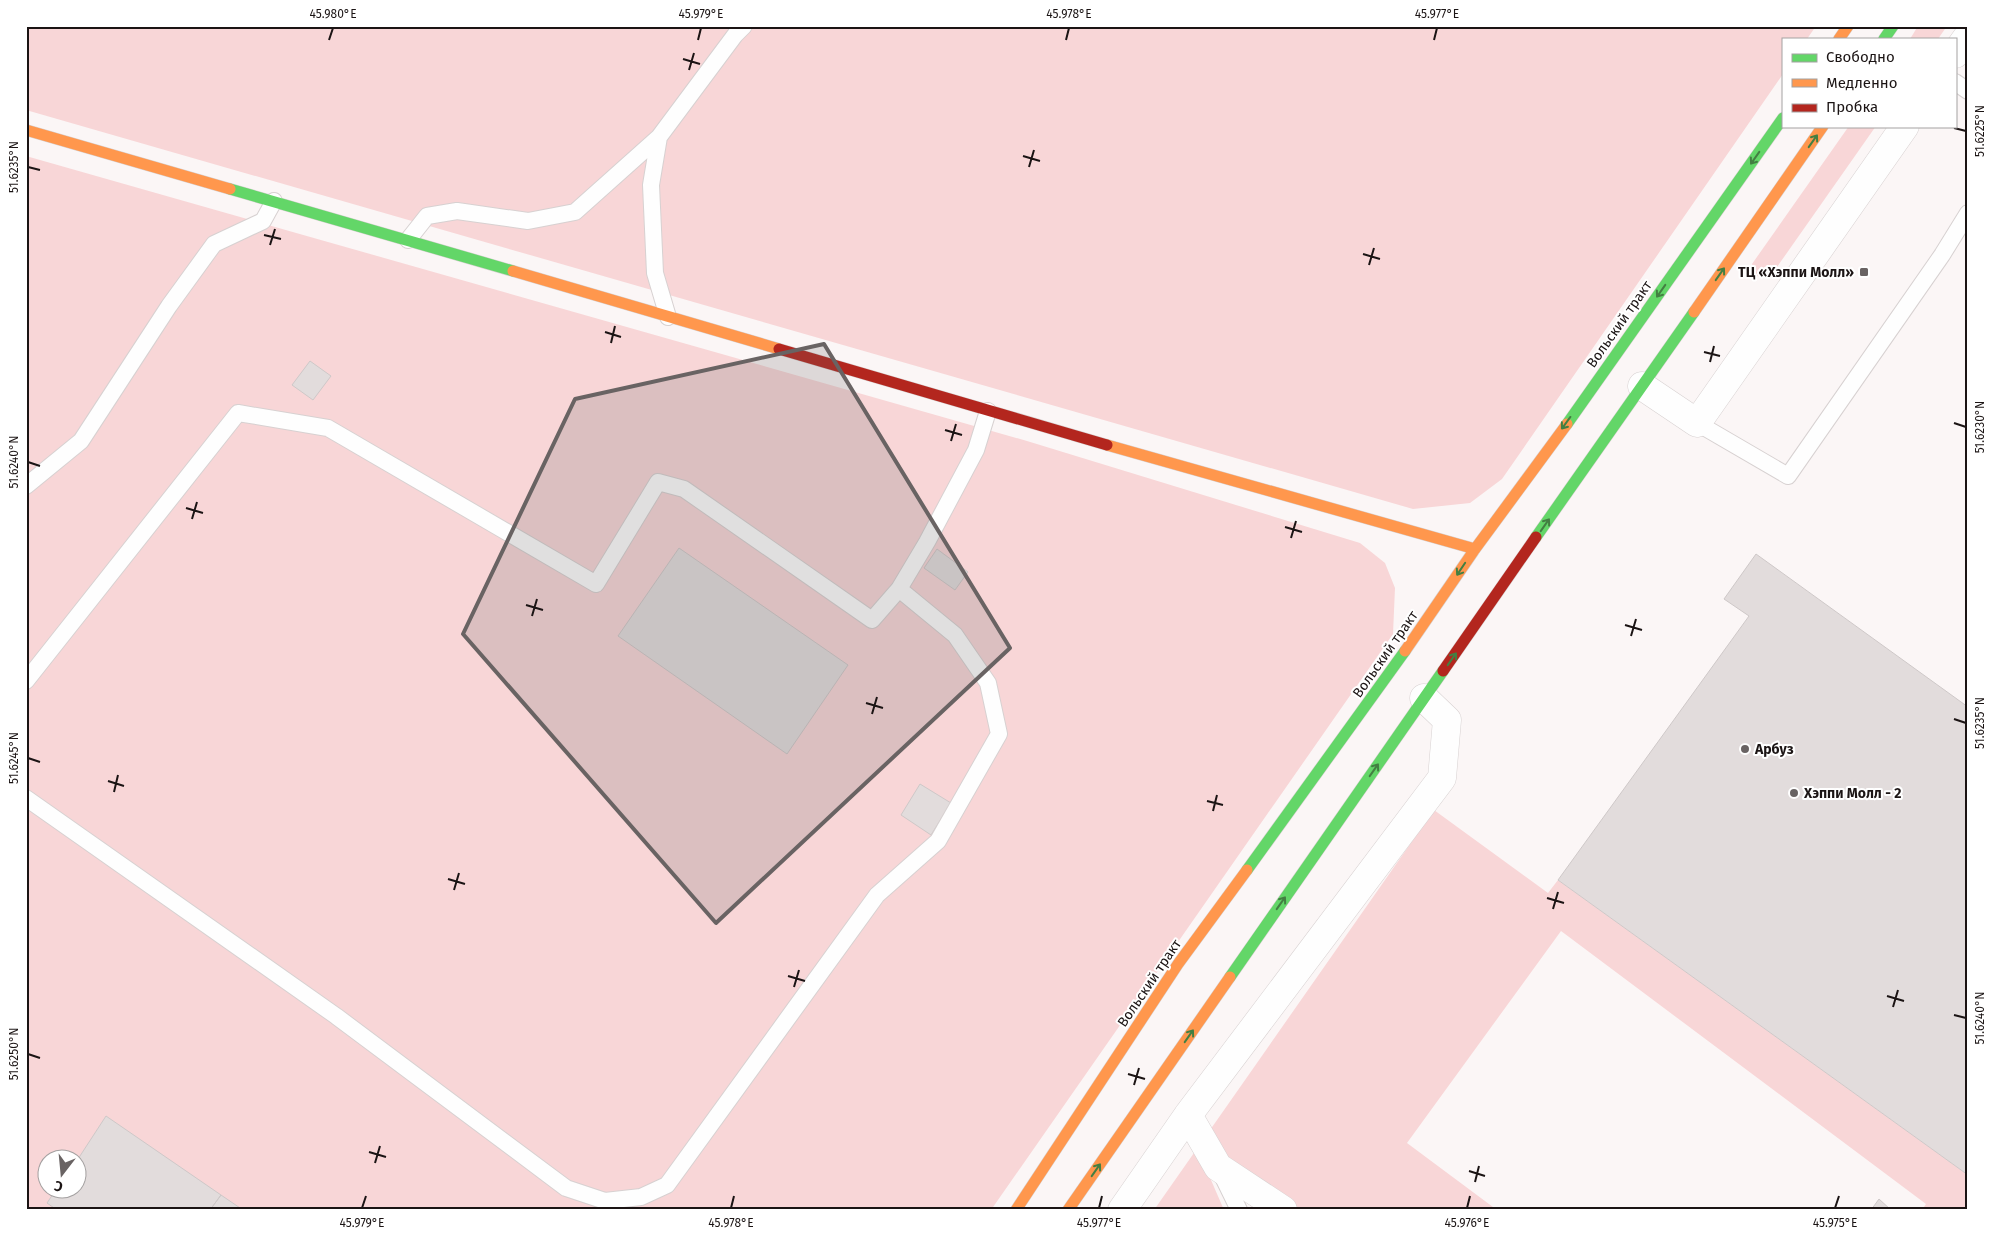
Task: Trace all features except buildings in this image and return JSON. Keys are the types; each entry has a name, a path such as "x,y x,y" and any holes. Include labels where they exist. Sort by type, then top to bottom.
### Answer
{"main road":[{"path":"1840,38 1848,26"},
{"path":"1885,38 1893,26"},
{"name":"Вольский тракт","path":"1016,1210 1178,964 1393,670 1475,549 1610,364 1782,119"},
{"path":"1068,1210 1822,128"},
{"path":"26,130 408,240 988,411 1475,549"}],"street":[{"path":"1956,53 1968,36"},
{"path":"1642,386 1697,423 1904,128"},
{"path":"1122,1210 1188,1116 1442,778 1447,720 1424,698"},
{"path":"1188,1116 1218,1167 1283,1210"}],"lane":[{"path":"408,240 427,216 457,211 528,222 575,212 659,137 735,35 744,26"},
{"path":"1956,83 1968,91"},
{"path":"659,137 651,184 655,273 668,317"},
{"path":"26,486 81,441 169,306 214,244 263,221 274,201"},
{"path":"1697,423 1788,476 1942,255 1968,213"},
{"path":"26,681 238,413 328,428 596,584 658,482 684,489 872,620 899,589 976,450 988,411"},
{"path":"26,798 336,1016 566,1188 605,1201 641,1198 667,1186 877,895 938,841 999,734 988,683 954,636 899,589"},
{"path":"1218,1167 1239,1210"}],"highlighted area":[{"path":"824,344 1010,648 716,923 463,634 575,399"}],"shaded area":[{"path":"26,26 1816,26 1808,38 1782,38 1782,75 1502,479 1470,503 1413,509 26,110"},
{"path":"1918,26 1947,26 1939,38 1911,38"},
{"path":"1848,128 1875,128 1770,277 1756,276 1752,264"},
{"path":"26,156 1027,441 1360,543 1385,563 1395,588 1393,634 991,1210 26,1210"},
{"path":"1434,810 1548,893 1558,880 1968,1175 1968,1210 1922,1210 1926,1204 1561,931 1407,1143 1497,1210 1273,1210 1198,1150 1224,1210 1154,1210"}],"traffic: fast":[{"path":"1885,38 1893,26"},
{"path":"1567,424 1782,119"},
{"path":"230,189 513,271"},
{"path":"1536,537 1694,312"},
{"path":"1247,870 1405,651"},
{"path":"1230,977 1443,671"}],"traffic: slow":[{"path":"1840,38 1848,26"},
{"path":"1694,312 1822,128"},
{"path":"26,130 230,189"},
{"path":"513,271 779,349"},
{"path":"1405,651 1475,549 1567,424"},
{"path":"1107,445 1475,549"},
{"path":"1016,1210 1178,964 1247,870"},
{"path":"1068,1210 1230,977"}],"traffic: jam":[{"path":"779,349 1107,445"},
{"path":"1443,671 1536,537"}],"place":[{"name":"ТЦ «Хэппи Молл»","path":"1864,272"},
{"name":"Арбуз","path":"1745,749"},
{"name":"Хэппи Молл - 2","path":"1794,793"}]}
